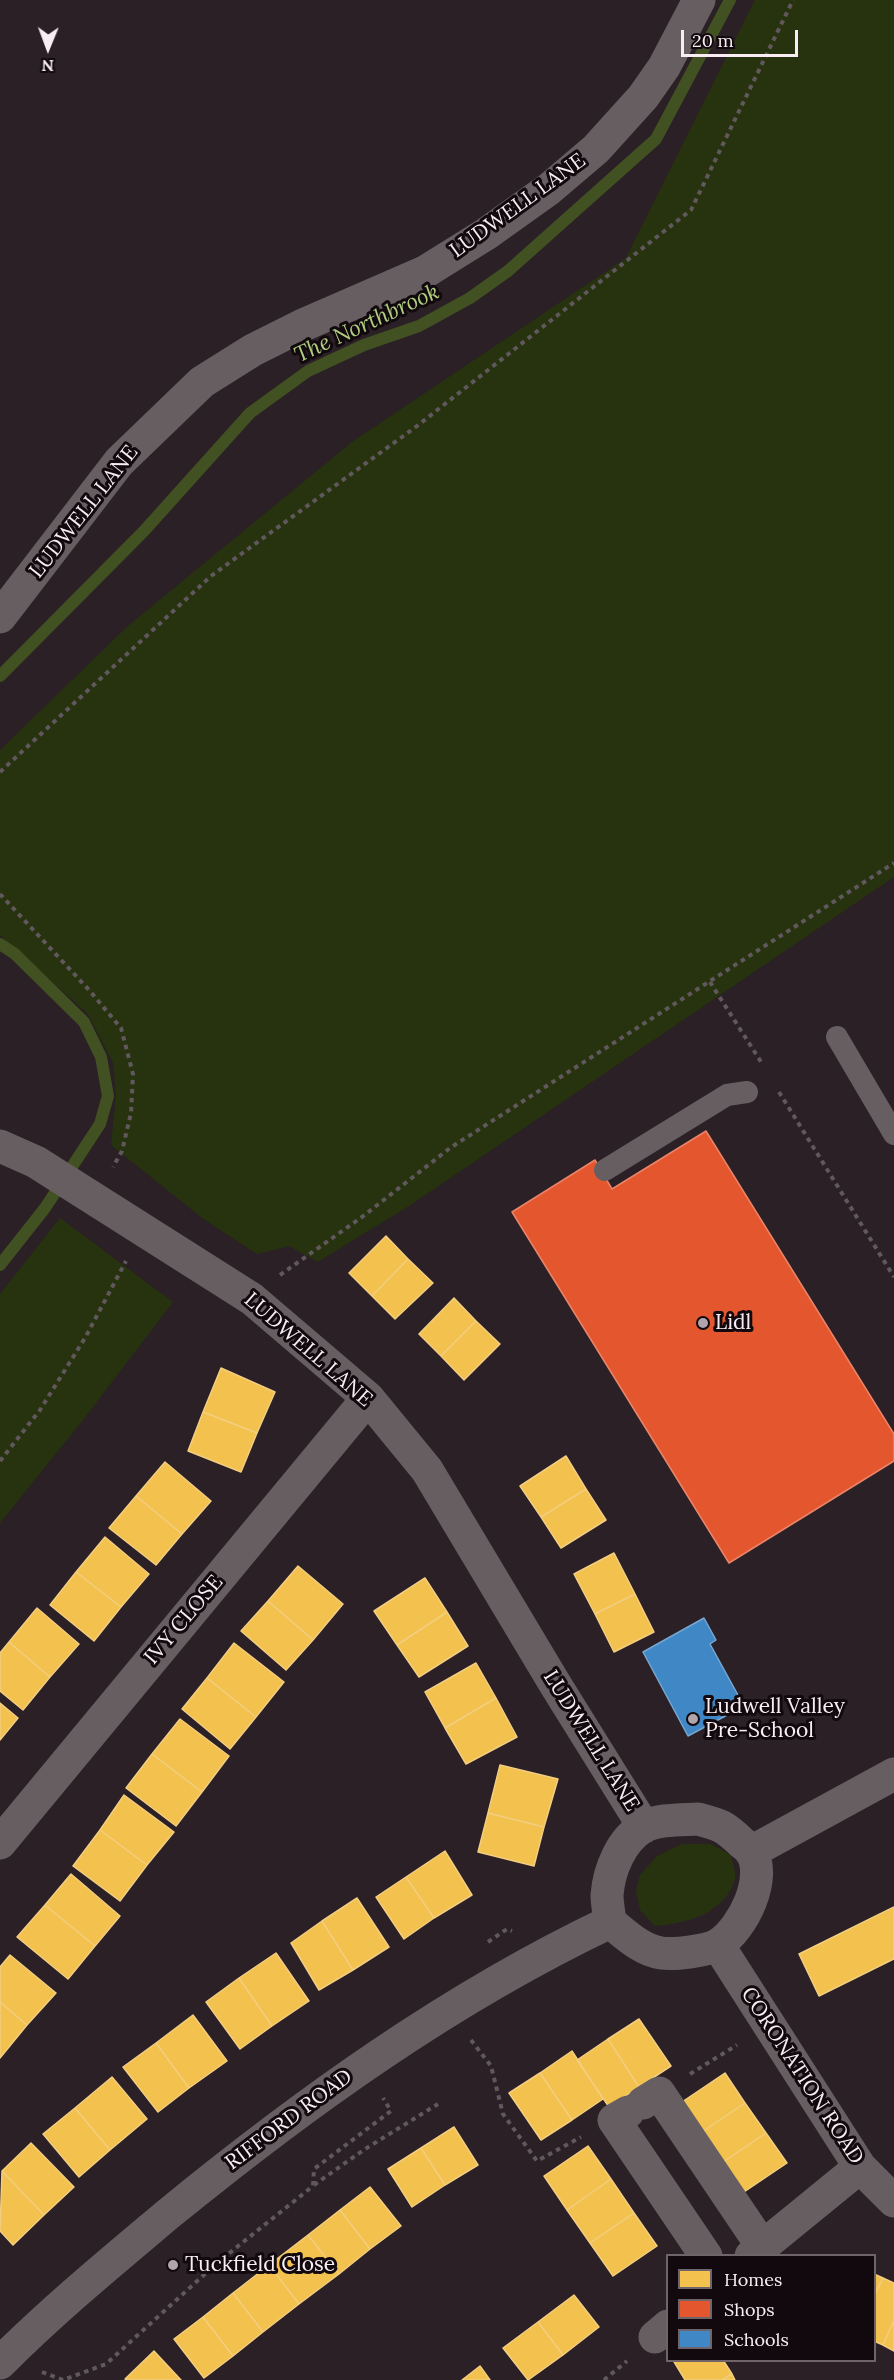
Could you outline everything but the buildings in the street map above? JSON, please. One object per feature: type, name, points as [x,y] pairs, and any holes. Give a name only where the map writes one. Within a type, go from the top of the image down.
[{"type":"street","name":"LUDWELL LANE","points":[[0,617],[118,462],[202,382],[253,350],[291,331],[425,272],[486,234],[549,189],[596,149],[643,97],[664,67],[699,0]]},
{"type":"street","name":"LUDWELL LANE","points":[[0,1146],[36,1162],[252,1299],[368,1398],[427,1470],[644,1827]]},
{"type":"street","name":"IVY CLOSE","points":[[0,1843],[368,1398]]},
{"type":"street","points":[[751,1851],[894,1774]]},
{"type":"street","points":[[698,1819],[723,1825],[751,1851],[757,1874],[750,1905],[738,1924],[718,1945],[688,1952],[659,1953],[637,1943],[610,1922],[608,1894],[615,1863],[627,1841],[644,1827],[667,1821],[698,1819]]},
{"type":"street","name":"RIFFORD ROAD","points":[[2,2360],[92,2278],[231,2163],[362,2066],[448,2011],[555,1948],[610,1922]]},
{"type":"street","name":"CORONATION ROAD","points":[[718,1945],[860,2168],[894,2201]]},
{"type":"street","points":[[636,2107],[756,2251],[860,2168]]},
{"type":"street","points":[[636,2107],[705,2254]]},
{"type":"lane","points":[[837,1037],[894,1134]]},
{"type":"lane","points":[[605,1170],[727,1095],[747,1092]]},
{"type":"path","points":[[0,772],[211,576],[417,426],[691,210],[793,0]]},
{"type":"path","points":[[252,1299],[288,1268],[362,1216],[450,1148],[894,863]]},
{"type":"path","points":[[0,894],[121,1028],[132,1074],[131,1113],[122,1151],[92,1197]]},
{"type":"path","points":[[710,982],[765,1068]]},
{"type":"path","points":[[777,1088],[894,1278]]},
{"type":"path","points":[[0,1461],[40,1410],[85,1338],[144,1229]]},
{"type":"path","points":[[448,2011],[491,2066],[503,2114],[537,2161],[636,2107]]},
{"type":"path","points":[[722,2054],[742,2042]]},
{"type":"path","points":[[313,2186],[314,2169],[391,2111],[362,2066]]},
{"type":"path","points":[[2,2360],[63,2380],[106,2364],[217,2263],[313,2186],[364,2149],[438,2104]]},
{"type":"path","points":[[604,2380],[623,2365]]},
{"type":"green space","points":[[755,0],[894,0],[894,877],[412,1204],[318,1262],[289,1246],[257,1254],[202,1218],[111,1145],[116,1095],[113,1063],[88,1014],[0,935],[0,750],[129,625],[352,442],[626,258]]},
{"type":"green space","points":[[60,1218],[173,1302],[83,1420],[0,1523],[0,1294]]},
{"type":"green space","points":[[682,1844],[711,1844],[731,1855],[735,1878],[723,1900],[714,1908],[679,1923],[655,1926],[640,1910],[636,1891],[640,1875],[657,1856]]},
{"type":"waterway","name":"The Northbrook","points":[[0,676],[144,531],[250,413],[308,371],[364,345],[419,326],[470,298],[508,271],[656,139],[730,0]]},
{"type":"waterway","name":"The Northbrook","points":[[0,944],[15,954],[84,1022],[101,1057],[108,1096],[100,1124],[45,1208],[0,1265]]},
{"type":"place","name":"Lidl","points":[[703,1323]]},
{"type":"place","name":"Ludwell Valley Pre-School","points":[[693,1719]]},
{"type":"place","name":"Tuckfield Close","points":[[173,2265]]}]
